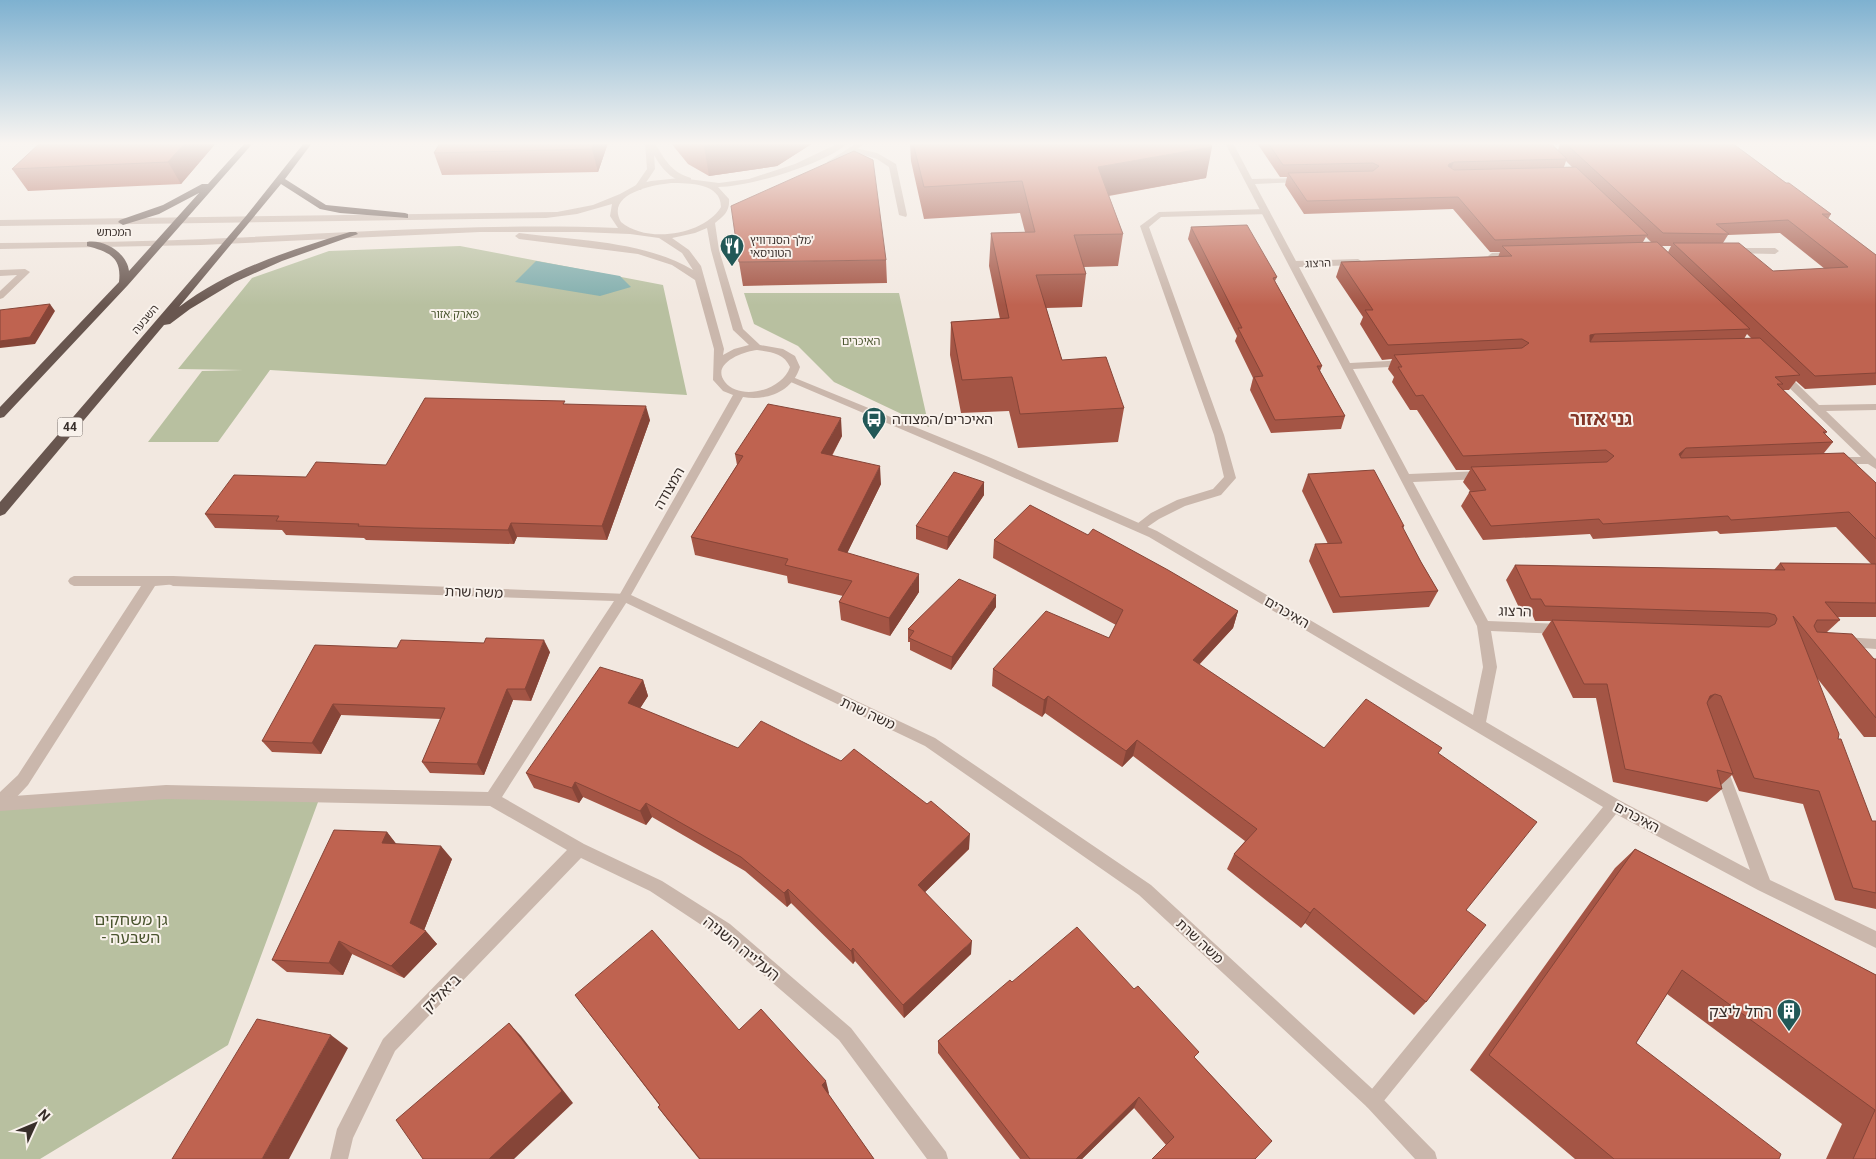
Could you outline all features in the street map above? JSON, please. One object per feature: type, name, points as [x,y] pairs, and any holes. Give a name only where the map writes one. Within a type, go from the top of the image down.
[{"type":"highway","points":[[123,222],[146,216],[176,204],[187,197]]},
{"type":"highway","points":[[1,412],[124,283],[202,197]]},
{"type":"highway","name":"השבעה","points":[[0,511],[265,197]]},
{"type":"highway","points":[[308,197],[322,206],[340,210],[405,216]]},
{"type":"highway","points":[[141,343],[172,318],[230,280],[319,244],[353,234]]},
{"type":"highway","points":[[90,244],[104,247],[121,259],[126,271],[124,283]]},
{"type":"street","name":"המכתש","points":[[0,223],[570,213],[591,209],[620,197]]},
{"type":"street","points":[[623,197],[614,206],[614,216],[619,224],[630,231]]},
{"type":"street","points":[[719,217],[725,207],[724,197]]},
{"type":"street","points":[[899,197],[903,215]]},
{"type":"street","name":"הרצוג","points":[[1258,197],[1484,626],[1490,667],[1478,725]]},
{"type":"street","points":[[457,230],[583,229],[630,231],[661,236],[688,232],[711,223],[737,208]]},
{"type":"street","points":[[1139,527],[1180,503],[1217,492],[1230,478],[1219,435],[1144,226],[1159,215],[1266,212]]},
{"type":"street","points":[[711,223],[715,250],[738,330],[757,347]]},
{"type":"street","points":[[457,230],[639,251],[675,263],[699,278]]},
{"type":"street","name":"המכתש","points":[[0,246],[228,241],[457,230]]},
{"type":"street","points":[[661,236],[682,247],[691,256],[719,349],[717,367],[716,376],[720,384],[728,390],[739,394],[769,393],[782,388],[791,380],[795,372],[795,364],[791,357],[771,348],[757,347],[733,353],[723,359],[717,367]]},
{"type":"street","points":[[1719,251],[1775,251]]},
{"type":"street","points":[[1492,256],[1520,255]]},
{"type":"street","name":"הרצוג","points":[[1293,264],[1363,262]]},
{"type":"street","points":[[0,273],[25,272],[0,296]]},
{"type":"street","points":[[1348,366],[1416,362]]},
{"type":"street","points":[[1775,368],[1873,462]]},
{"type":"street","name":"האיכרים","points":[[791,380],[987,461],[1153,534],[1614,805],[1764,885],[1876,940]]},
{"type":"street","name":"המצודה","points":[[492,799],[624,597],[739,394]]},
{"type":"street","points":[[1817,408],[1876,407]]},
{"type":"street","points":[[1822,462],[1873,462]]},
{"type":"street","points":[[1407,478],[1497,475]]},
{"type":"street","name":"משה שרת","points":[[74,581],[174,581],[624,597],[930,742],[1145,890],[1373,1101],[1428,1159]]},
{"type":"street","points":[[0,799],[7,796],[23,780],[151,582]]},
{"type":"street","name":"הרצוג","points":[[1484,626],[1571,629]]},
{"type":"street","points":[[1828,641],[1876,644]]},
{"type":"street","points":[[1715,752],[1764,885]]},
{"type":"street","points":[[0,804],[166,792],[492,799]]},
{"type":"street","name":"העלייה השניה","points":[[492,799],[579,849],[656,886],[724,930],[845,1034],[939,1159]]},
{"type":"street","points":[[1373,1101],[1614,805]]},
{"type":"street","name":"ביאליק","points":[[339,1159],[344,1136],[389,1045],[579,849]]},
{"type":"green space","name":"פארק אזור","points":[[460,246],[663,285],[687,395],[270,370],[218,442],[148,442],[202,371],[243,370],[178,369],[252,278],[329,251]]},
{"type":"green space","name":"האיכרים","points":[[744,293],[899,293],[929,427],[834,382],[798,346],[754,324]]},
{"type":"green space","name":"גן משחקים - השבעה","points":[[321,794],[228,1045],[40,1159],[0,1159],[0,809],[129,796]]},
{"type":"water","points":[[536,261],[620,276],[631,287],[600,296],[515,282]]},
{"type":"building","points":[[751,197],[878,197],[886,260],[739,262],[731,206]]},
{"type":"building","points":[[1026,197],[1109,197],[1123,234],[1074,235],[1086,274],[1036,275],[1062,360],[1106,357],[1124,408],[1020,414],[1012,377],[962,380],[951,322],[1009,318],[991,233],[1035,232]]},
{"type":"building","points":[[1304,197],[1455,197],[1307,201]]},
{"type":"building","points":[[1458,197],[1608,197],[1648,235],[1495,240]]},
{"type":"building","points":[[1624,197],[1808,197],[1831,214],[1822,214],[1876,255],[1876,373],[1815,376],[1673,243],[1739,243],[1773,271],[1848,267],[1788,220],[1716,224],[1729,234],[1663,233]]},
{"type":"building","points":[[1247,225],[1277,277],[1273,278],[1322,366],[1317,366],[1345,416],[1275,420],[1254,377],[1263,376],[1238,328],[1242,328],[1191,227]]},
{"type":"building","points":[[1657,242],[1750,329],[1595,334],[1590,335],[1590,342],[1760,338],[1800,375],[1775,377],[1783,384],[1777,384],[1827,432],[1823,432],[1833,442],[1686,448],[1679,454],[1681,458],[1844,453],[1876,483],[1876,539],[1849,512],[1731,520],[1728,516],[1603,524],[1599,519],[1491,526],[1469,492],[1486,490],[1471,467],[1607,462],[1614,456],[1606,450],[1463,456],[1423,395],[1416,396],[1398,367],[1402,367],[1394,355],[1522,348],[1529,343],[1522,339],[1388,345],[1365,310],[1373,310],[1341,262],[1512,256],[1502,246]]},
{"type":"building","points":[[50,304],[30,337],[0,341],[0,310]]},
{"type":"building","points":[[425,398],[565,401],[563,404],[646,406],[602,526],[511,523],[508,530],[414,528],[276,521],[279,516],[205,514],[234,475],[306,477],[316,462],[386,465]]},
{"type":"building","points":[[768,404],[841,418],[821,453],[880,466],[838,550],[919,574],[889,618],[839,602],[852,581],[785,565],[788,559],[691,537],[743,456],[735,454]]},
{"type":"building","points":[[1374,470],[1438,591],[1340,597],[1315,544],[1342,543],[1308,474]]},
{"type":"building","points":[[954,472],[984,482],[948,537],[916,526]]},
{"type":"building","points":[[1030,505],[1088,535],[1093,529],[1238,611],[1193,660],[1324,748],[1366,699],[1442,748],[1438,753],[1537,822],[1466,910],[1486,925],[1426,1002],[1314,908],[1310,913],[1234,854],[1257,829],[1137,740],[1126,751],[1048,696],[1044,700],[993,669],[1046,611],[1109,638],[1123,610],[994,540]]},
{"type":"building","points":[[1780,563],[1876,564],[1876,603],[1825,602],[1840,620],[1817,620],[1814,626],[1817,632],[1852,634],[1876,659],[1876,718],[1793,616],[1839,734],[1838,739],[1841,739],[1872,821],[1876,821],[1876,893],[1853,888],[1819,791],[1754,778],[1721,696],[1715,694],[1710,696],[1707,703],[1733,774],[1717,770],[1722,789],[1625,769],[1607,684],[1584,684],[1552,620],[1769,627],[1775,624],[1777,619],[1775,615],[1768,613],[1545,606],[1541,599],[1531,599],[1515,565],[1785,570]]},
{"type":"building","points":[[959,579],[996,595],[952,657],[909,638],[914,631],[908,629]]},
{"type":"building","points":[[486,638],[544,640],[525,689],[507,689],[477,764],[422,762],[445,708],[333,704],[312,743],[262,741],[315,645],[397,648],[401,640],[484,643]]},
{"type":"building","points":[[600,667],[643,680],[628,703],[738,748],[761,721],[841,761],[854,749],[927,804],[931,801],[970,834],[918,885],[972,941],[903,1005],[853,948],[851,951],[788,889],[784,893],[741,857],[646,803],[640,811],[575,782],[572,788],[526,773]]},
{"type":"building","points":[[334,830],[387,832],[382,843],[441,846],[410,923],[426,931],[391,966],[339,941],[329,963],[272,960]]},
{"type":"building","name":"רחל ליצק","points":[[1635,849],[1876,975],[1876,1159],[1853,1159],[1875,1110],[1682,970],[1636,1043],[1781,1154],[1779,1159],[1614,1159],[1489,1055]]},
{"type":"building","points":[[1077,927],[1134,989],[1138,986],[1199,1052],[1194,1057],[1272,1141],[1255,1159],[1152,1159],[1174,1137],[1139,1097],[1076,1159],[1030,1159],[938,1041],[1010,980],[1012,982]]},
{"type":"building","points":[[652,930],[739,1030],[761,1009],[826,1081],[822,1085],[874,1159],[700,1159],[658,1107],[660,1105],[575,995]]},
{"type":"building","points":[[257,1019],[331,1035],[262,1159],[172,1159]]},
{"type":"building","points":[[509,1023],[562,1091],[489,1159],[423,1159],[396,1120]]},
{"type":"place","name":"מלך הסנדוויץ' הטוניסאי","points":[[732,267]]},
{"type":"place","name":"האיכרים/המצודה","points":[[874,440]]},
{"type":"place","name":"רחל ליצק","points":[[1789,1032]]},
{"type":"district","name":"גני אזור","points":[[1601,418]]}]
